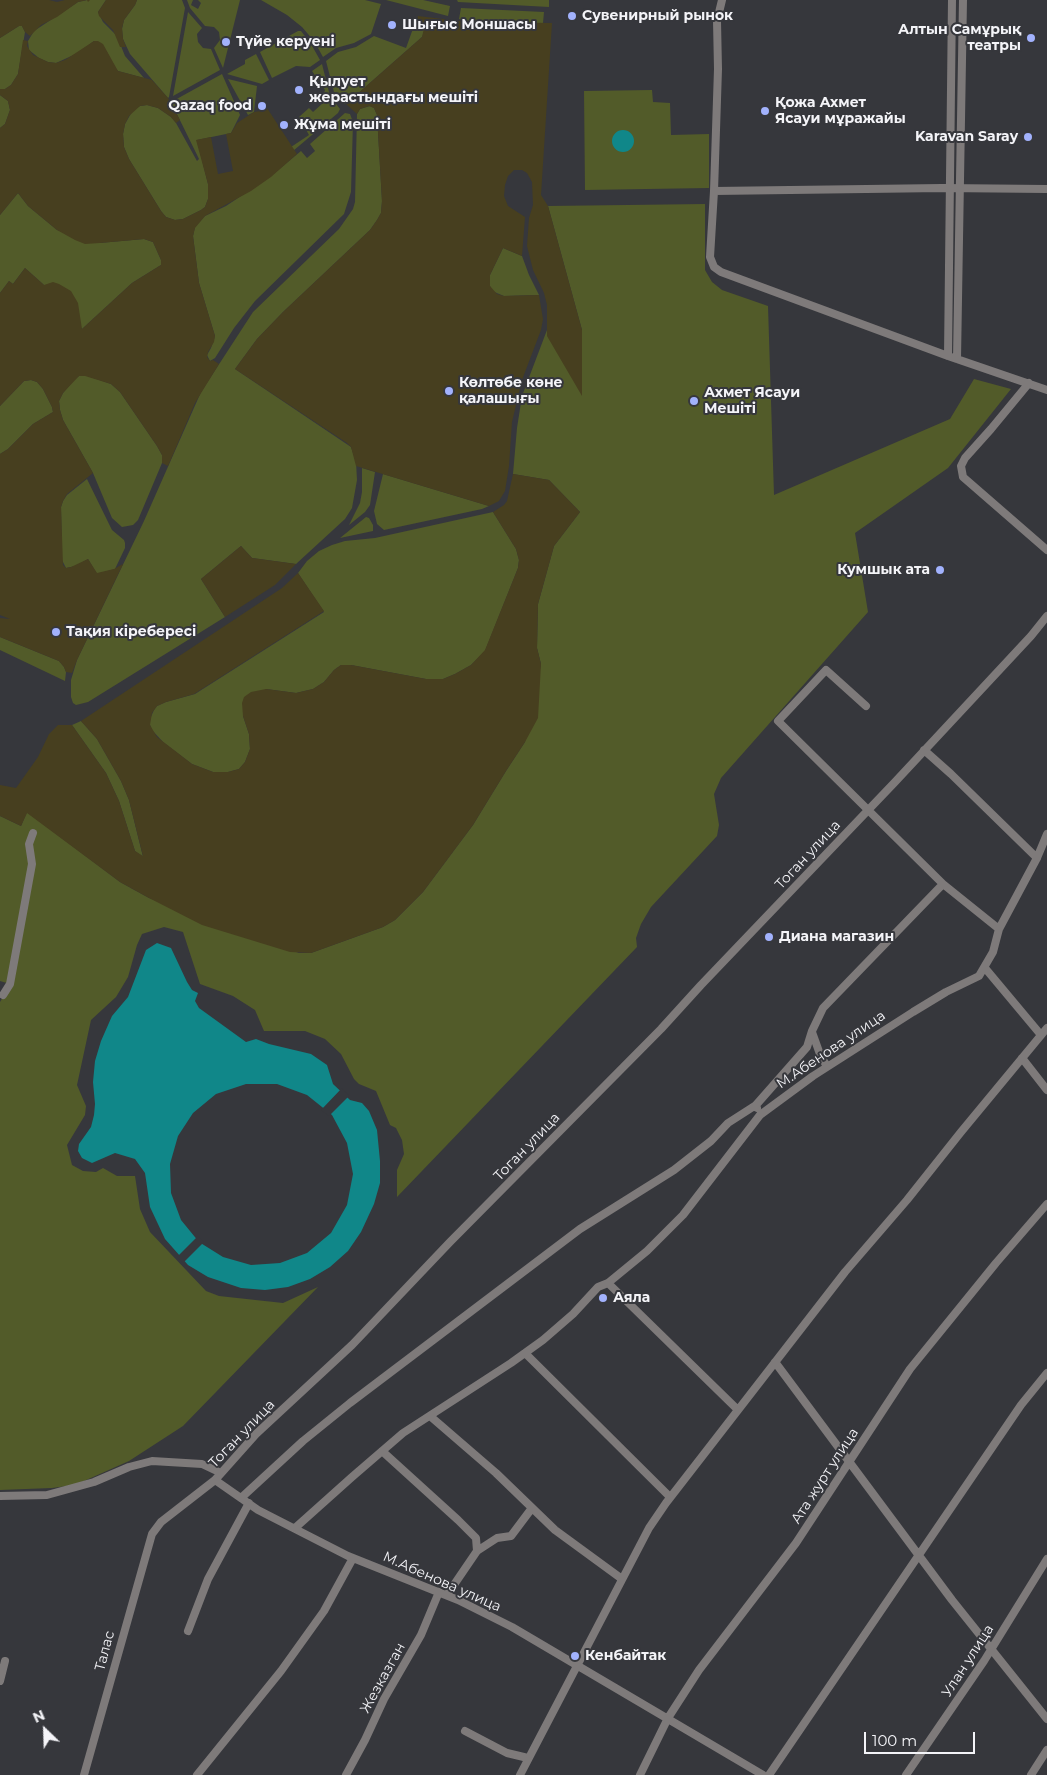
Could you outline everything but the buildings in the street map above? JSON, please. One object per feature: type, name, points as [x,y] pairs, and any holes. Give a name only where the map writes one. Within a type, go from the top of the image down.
[{"type":"street","points":[[722,0],[717,21],[718,69],[710,257],[714,267],[721,272],[948,356],[1046,388]]},
{"type":"street","points":[[948,356],[952,0]]},
{"type":"street","points":[[957,359],[964,0]]},
{"type":"street","points":[[714,191],[950,188],[1047,189]]},
{"type":"street","points":[[1029,383],[960,466],[963,477],[1047,550]]},
{"type":"street","name":"Тоган улица","points":[[152,1534],[161,1522],[215,1480],[256,1434],[352,1345],[450,1242],[661,1029],[1031,636],[1047,616]]},
{"type":"street","points":[[866,706],[826,670],[778,721],[943,884],[999,929]]},
{"type":"street","points":[[924,750],[1037,858]]},
{"type":"street","points":[[4,995],[10,984],[32,864],[29,844],[33,833]]},
{"type":"street","points":[[1041,1036],[986,968],[993,952],[999,929],[1037,858],[1047,834]]},
{"type":"street","points":[[241,1498],[304,1441],[350,1403],[580,1229],[674,1170],[711,1141],[728,1123],[756,1105],[807,1047],[823,1008],[943,884]]},
{"type":"street","name":"М.Абенова улица","points":[[295,1528],[403,1434],[525,1353],[573,1314],[598,1287],[608,1283],[647,1251],[683,1215],[760,1115],[827,1066],[938,997],[980,976],[986,968]]},
{"type":"street","points":[[520,1775],[622,1579],[650,1528],[670,1497],[845,1272],[907,1200],[1047,1028]]},
{"type":"street","points":[[812,1031],[821,1057],[827,1066]]},
{"type":"street","points":[[1022,1058],[1047,1090]]},
{"type":"street","points":[[756,1105],[760,1115]]},
{"type":"street","name":"Ата журт улица","points":[[640,1775],[668,1718],[699,1670],[796,1543],[910,1370],[996,1263],[1047,1204]]},
{"type":"street","points":[[608,1283],[738,1410]]},
{"type":"street","points":[[525,1353],[670,1497]]},
{"type":"street","points":[[775,1362],[806,1406],[850,1461],[991,1650],[1047,1719]]},
{"type":"street","points":[[768,1775],[1021,1405],[1047,1373]]},
{"type":"street","points":[[430,1416],[496,1473],[555,1530],[622,1579]]},
{"type":"street","points":[[382,1452],[476,1538],[477,1551]]},
{"type":"street","points":[[0,1496],[47,1495],[94,1482],[135,1465],[152,1461],[202,1464],[221,1472]]},
{"type":"street","name":"М.Абенова улица","points":[[215,1480],[258,1510],[353,1558],[439,1592],[512,1627],[763,1775]]},
{"type":"street","points":[[188,1631],[208,1579],[249,1503]]},
{"type":"street","points":[[447,1596],[477,1551],[498,1538],[512,1536],[532,1508]]},
{"type":"street","name":"Талас","points":[[84,1775],[152,1534]]},
{"type":"street","points":[[197,1775],[281,1671],[324,1611],[353,1558]]},
{"type":"street","name":"Улан улица","points":[[906,1775],[991,1650],[1047,1559]]},
{"type":"street","name":"Жезказган","points":[[346,1775],[384,1699],[422,1635],[439,1592]]},
{"type":"street","points":[[0,1681],[5,1661]]},
{"type":"street","points":[[466,1731],[506,1753],[528,1758]]},
{"type":"street","points":[[1031,1775],[1047,1750]]},
{"type":"green space","points":[[106,0],[98,12],[103,22],[117,36],[125,56],[144,78],[118,71],[112,64],[107,52],[94,41],[78,53],[56,63],[39,58],[29,50],[28,41],[34,31],[78,2]]},
{"type":"green space","points":[[137,0],[182,0],[185,8],[168,98],[130,54],[123,39],[122,29],[124,20]]},
{"type":"green space","points":[[187,0],[193,0],[191,5],[198,9],[201,3],[198,0],[240,0],[223,68],[214,48],[220,40],[219,32],[214,27],[205,26],[190,8]]},
{"type":"green space","points":[[261,0],[365,0],[381,4],[371,34],[354,43],[336,48],[323,57],[314,41],[302,27],[287,15]]},
{"type":"green space","points":[[386,0],[423,0],[450,6],[448,16]]},
{"type":"green space","points":[[457,0],[549,0],[549,7],[458,2]]},
{"type":"green space","points":[[461,8],[544,12],[543,23],[468,22],[459,19]]},
{"type":"green space","points":[[188,12],[202,28],[197,34],[198,42],[203,48],[211,49],[220,70],[173,96]]},
{"type":"green space","points":[[415,23],[424,27],[422,37],[346,104],[340,102],[335,96],[326,61],[338,52],[356,47],[374,36],[406,48]]},
{"type":"green space","points":[[22,26],[25,32],[18,74],[11,85],[5,89],[0,89],[0,38]]},
{"type":"green space","points":[[301,31],[311,44],[320,60],[310,67],[296,66],[272,78],[260,52]]},
{"type":"green space","points":[[256,54],[269,80],[262,84],[227,74],[245,64],[245,60]]},
{"type":"green space","points":[[322,64],[330,96],[340,109],[338,113],[293,151],[291,147],[309,135],[299,117],[309,108],[313,112],[324,102],[322,99],[325,90],[312,71]]},
{"type":"green space","points":[[222,74],[240,115],[231,133],[197,140],[208,184],[208,199],[205,207],[183,219],[175,220],[166,217],[129,159],[124,147],[123,134],[125,124],[133,110],[140,106],[147,105],[158,108],[176,123],[197,161],[199,159],[173,106],[173,101]]},
{"type":"green space","points":[[228,79],[257,86],[254,112],[248,115]]},
{"type":"green space","points":[[652,90],[653,102],[670,103],[671,135],[709,134],[709,188],[585,190],[584,91]]},
{"type":"green space","points":[[0,95],[8,101],[10,110],[5,124],[0,128]]},
{"type":"green space","points":[[370,106],[374,108],[377,115],[381,213],[370,230],[257,339],[235,369],[351,447],[356,462],[357,480],[352,508],[345,519],[296,564],[252,558],[241,546],[201,579],[225,617],[88,702],[76,705],[71,697],[71,680],[77,660],[144,521],[201,392],[253,312],[339,229],[353,209],[355,202],[357,114],[360,109]]},
{"type":"green space","points":[[345,113],[350,114],[353,122],[351,192],[344,214],[255,301],[234,328],[215,358],[210,361],[207,355],[215,336],[199,283],[193,236],[195,227],[205,216],[226,206],[271,176],[301,151],[307,158],[315,151],[310,144]]},
{"type":"green space","points":[[18,193],[28,206],[57,230],[99,243],[144,239],[153,242],[161,260],[161,265],[132,283],[82,329],[44,285],[25,268],[13,284],[9,281],[0,293],[0,215]]},
{"type":"green space","points":[[705,204],[705,270],[712,282],[722,290],[768,306],[774,495],[950,419],[974,379],[1011,389],[948,468],[855,533],[868,612],[721,778],[714,794],[719,825],[717,836],[651,907],[641,924],[636,938],[637,947],[397,1197],[397,1170],[404,1154],[402,1140],[396,1128],[390,1125],[376,1091],[359,1084],[354,1079],[341,1054],[325,1039],[305,1031],[264,1031],[255,1010],[233,996],[200,984],[183,932],[164,927],[142,934],[128,977],[116,997],[91,1020],[77,1085],[86,1106],[85,1115],[67,1145],[72,1165],[83,1171],[96,1172],[103,1168],[117,1176],[135,1176],[140,1209],[150,1232],[206,1291],[219,1296],[283,1303],[318,1287],[183,1426],[129,1461],[75,1485],[0,1490],[0,1002],[10,984],[0,981],[0,816],[21,826],[27,812],[120,882],[149,898],[299,953],[311,953],[383,927],[395,920],[423,892],[473,825],[525,742],[541,664],[537,648],[538,604],[554,546],[580,512],[549,480],[513,474],[522,396],[547,330],[548,336],[582,330],[548,206]]},
{"type":"green space","points":[[503,248],[522,256],[539,295],[504,296],[492,291],[490,275]]},
{"type":"green space","points":[[85,375],[111,384],[120,392],[162,455],[162,463],[138,520],[133,525],[122,527],[112,518],[93,473],[63,420],[59,401],[74,380],[79,376]]},
{"type":"green space","points":[[31,380],[37,382],[43,389],[53,412],[33,424],[8,449],[0,454],[0,406],[24,381]]},
{"type":"green space","points":[[362,468],[375,472],[370,505],[365,512],[349,525],[360,503]]},
{"type":"green space","points":[[383,474],[489,506],[384,530],[377,524],[374,511]]},
{"type":"green space","points":[[87,479],[112,530],[125,543],[125,548],[115,569],[97,574],[88,559],[76,566],[66,568],[62,560],[61,507],[67,495]]},
{"type":"green space","points":[[493,512],[516,549],[519,560],[518,568],[485,651],[471,665],[443,679],[426,679],[351,665],[341,665],[324,682],[313,689],[296,693],[266,689],[243,716],[249,734],[250,749],[245,762],[239,769],[228,772],[213,772],[192,764],[163,742],[152,730],[150,719],[157,706],[195,694],[324,612],[298,573],[307,561],[319,551],[345,541],[375,538]]},
{"type":"green space","points":[[366,517],[369,518],[373,525],[373,531],[340,538]]},
{"type":"green space","points":[[0,637],[59,661],[66,672],[65,681],[0,650]]},
{"type":"green space","points":[[81,721],[97,739],[121,781],[129,800],[143,857],[135,851],[119,801],[106,773],[72,725]]},
{"type":"sand","points":[[0,0],[49,0],[57,2],[87,0],[78,2],[57,17],[41,25],[30,36],[22,26],[19,26],[0,38]]},
{"type":"sand","points":[[106,0],[137,0],[124,20],[122,28],[126,47],[120,47],[113,30],[99,16],[98,12]]},
{"type":"sand","points":[[418,16],[468,22],[552,23],[541,195],[548,206],[582,330],[582,396],[547,336],[547,305],[544,293],[533,270],[527,246],[529,218],[533,205],[532,182],[527,173],[522,170],[514,170],[508,176],[504,196],[508,206],[525,217],[522,256],[503,248],[490,275],[490,286],[497,294],[504,296],[539,295],[543,319],[541,330],[522,380],[512,422],[505,491],[499,501],[489,506],[356,466],[351,447],[347,443],[235,369],[257,339],[370,230],[381,213],[377,115],[374,108],[369,106],[360,109],[357,114],[346,104],[422,37],[423,25],[415,23]]},
{"type":"sand","points":[[23,40],[28,41],[27,46],[33,55],[48,62],[56,63],[65,60],[94,41],[98,41],[103,44],[118,71],[152,80],[168,98],[180,120],[176,123],[158,108],[147,105],[140,106],[129,116],[123,134],[124,147],[129,159],[166,217],[175,220],[183,219],[205,207],[208,199],[208,184],[196,140],[211,137],[218,174],[233,171],[226,134],[231,133],[237,123],[254,112],[267,108],[297,154],[271,177],[251,191],[205,216],[195,228],[193,236],[199,283],[215,336],[207,357],[210,361],[213,360],[219,364],[195,403],[168,466],[162,463],[162,455],[157,446],[120,392],[111,384],[79,376],[63,393],[59,401],[63,420],[93,473],[67,494],[61,507],[63,565],[66,568],[71,567],[88,559],[97,573],[114,569],[123,564],[72,673],[66,672],[59,661],[0,637],[0,618],[10,619],[0,615],[0,454],[8,449],[33,424],[53,412],[43,389],[37,382],[31,380],[24,381],[0,406],[0,293],[9,281],[13,284],[25,268],[44,285],[53,282],[71,291],[78,303],[82,329],[132,283],[161,265],[161,260],[153,242],[144,239],[85,244],[75,240],[57,230],[28,206],[18,193],[0,215],[0,128],[5,124],[10,110],[8,101],[0,95],[0,89],[5,89],[11,85],[18,74]]},
{"type":"sand","points":[[513,474],[549,480],[580,512],[554,546],[538,604],[537,648],[541,664],[538,718],[473,825],[423,892],[395,920],[383,927],[311,953],[290,952],[202,925],[149,898],[120,882],[27,813],[21,826],[0,816],[0,785],[16,788],[38,757],[49,734],[58,725],[72,725],[106,773],[119,801],[135,851],[143,856],[129,800],[121,781],[97,739],[81,721],[282,588],[298,573],[324,611],[194,694],[157,706],[152,713],[150,725],[157,737],[192,764],[213,772],[228,772],[239,769],[245,762],[250,749],[249,734],[243,716],[242,703],[244,697],[251,692],[266,689],[296,693],[313,689],[324,682],[341,665],[351,665],[426,679],[443,679],[471,665],[485,650],[518,568],[519,560],[516,549],[493,512],[507,501]]},
{"type":"sand","points":[[241,546],[252,558],[296,564],[275,585],[225,617],[201,579]]},
{"type":"water","points":[[619,130],[627,130],[634,137],[634,145],[627,152],[619,152],[612,145],[612,137]]},
{"type":"water","points":[[157,943],[171,948],[187,982],[192,990],[198,993],[195,1001],[199,1008],[246,1042],[256,1039],[311,1054],[327,1065],[333,1084],[350,1100],[362,1103],[369,1111],[377,1130],[380,1161],[380,1183],[374,1204],[361,1232],[348,1251],[330,1267],[310,1279],[288,1287],[265,1290],[241,1288],[208,1277],[188,1265],[165,1239],[150,1207],[145,1173],[135,1159],[115,1153],[92,1163],[82,1158],[78,1151],[79,1144],[91,1127],[94,1115],[93,1082],[95,1061],[101,1041],[112,1016],[128,997],[146,950]],"holes":[[[246,1084],[277,1084],[307,1095],[332,1115],[347,1143],[353,1174],[347,1205],[331,1233],[307,1253],[280,1263],[251,1265],[223,1257],[199,1242],[181,1220],[171,1193],[170,1164],[178,1136],[193,1113],[216,1094]]]},
{"type":"pier","points":[[342,1088],[349,1096],[329,1116],[321,1110]]},
{"type":"pier","points":[[198,1236],[204,1242],[183,1263],[177,1257]]},
{"type":"place","name":"Сувенирный рынок","points":[[572,16]]},
{"type":"place","name":"Шығыс Моншасы","points":[[392,25]]},
{"type":"place","name":"Алтын Самұрық театры","points":[[1031,38]]},
{"type":"place","name":"Түйе керуені","points":[[226,42]]},
{"type":"place","name":"Қылует жерастындағы мешіті","points":[[299,90]]},
{"type":"place","name":"Qazaq food","points":[[262,106]]},
{"type":"place","name":"Қожа Ахмет Ясауи мұражайы","points":[[765,111]]},
{"type":"place","name":"Жұма мешіті","points":[[284,125]]},
{"type":"place","name":"Karavan Saray","points":[[1028,137]]},
{"type":"place","name":"Көлтөбе көне қалашығы","points":[[449,391]]},
{"type":"place","name":"Ахмет Ясауи Мешіті","points":[[694,401]]},
{"type":"place","name":"Кумшык ата","points":[[940,570]]},
{"type":"place","name":"Тақия кіребересі","points":[[56,632]]},
{"type":"place","name":"Диана магазин","points":[[769,937]]},
{"type":"place","name":"Аяла","points":[[603,1298]]},
{"type":"place","name":"Кенбайтак","points":[[575,1656]]}]
